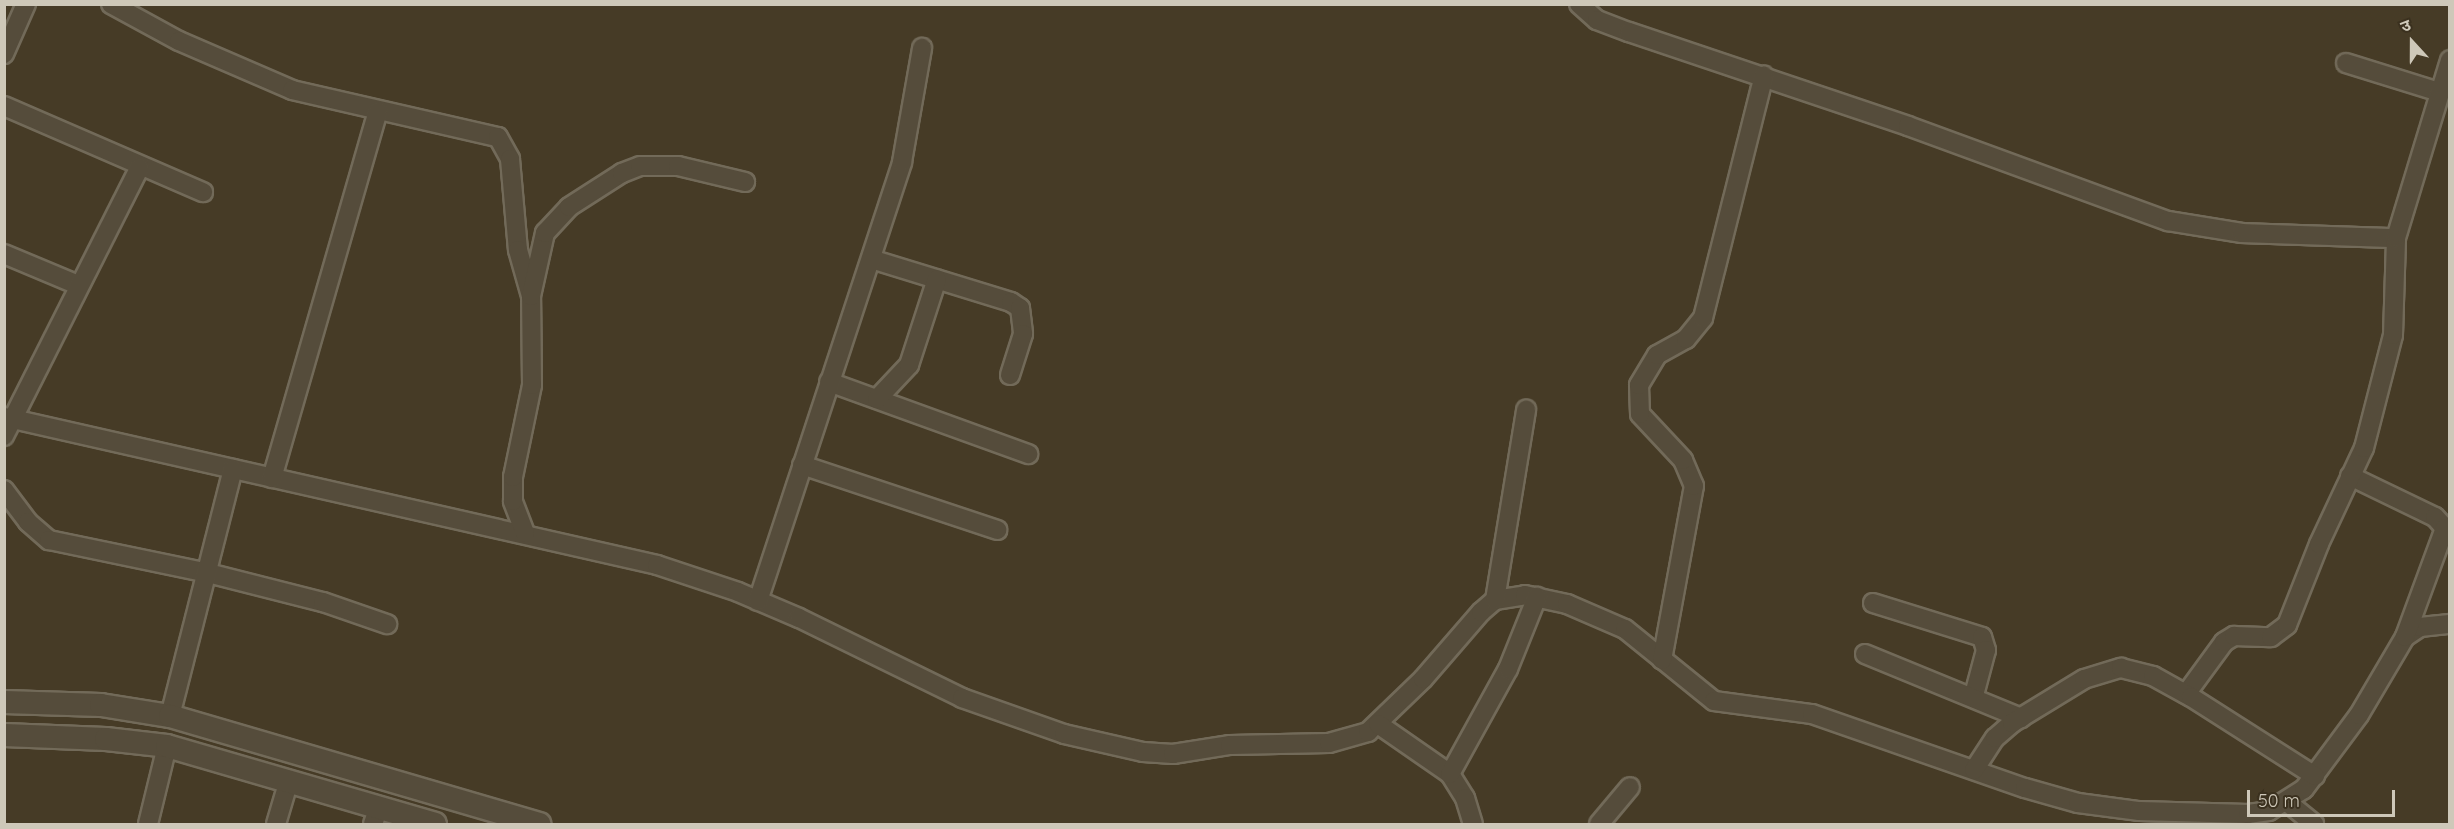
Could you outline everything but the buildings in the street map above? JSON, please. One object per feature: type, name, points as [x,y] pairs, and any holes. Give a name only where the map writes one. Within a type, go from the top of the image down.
[{"type":"street","points":[[4,54],[26,4]]},
{"type":"street","points":[[111,4],[179,41],[292,90],[378,111],[486,132],[505,145],[514,190],[518,250],[531,296]]},
{"type":"street","points":[[1579,4],[1597,20],[1764,76],[2168,221],[2242,233],[2396,238]]},
{"type":"street","points":[[758,601],[902,162],[922,48]]},
{"type":"street","points":[[2186,694],[2224,642],[2245,635],[2271,637],[2287,625],[2364,448],[2388,364],[2393,335],[2396,238],[2450,60]]},
{"type":"street","points":[[2346,63],[2439,92]]},
{"type":"street","points":[[1662,660],[1694,486],[1683,460],[1640,414],[1639,385],[1657,355],[1686,339],[1703,318],[1764,76]]},
{"type":"street","points":[[4,106],[140,167],[203,192]]},
{"type":"street","points":[[272,477],[378,111]]},
{"type":"street","points":[[525,532],[513,501],[513,477],[532,385],[531,296],[546,233],[556,219],[622,173],[659,164],[746,182]]},
{"type":"street","points":[[4,436],[9,418],[140,167]]},
{"type":"street","points":[[4,254],[78,285]]},
{"type":"street","points":[[871,259],[1020,308],[1023,334],[1010,375]]},
{"type":"street","points":[[878,399],[909,365],[937,279]]},
{"type":"street","points":[[830,382],[1028,454]]},
{"type":"street","points":[[1495,600],[1526,410]]},
{"type":"street","points":[[9,418],[525,532],[657,565],[758,601],[962,698],[1024,722],[1109,746],[1173,754],[1230,745],[1329,743],[1358,736],[1378,724],[1495,600],[1507,596],[1537,597],[1567,604],[1625,629],[1714,701],[1812,714],[1974,770],[2078,802],[2152,818],[2248,814],[2287,802],[2315,776],[2359,715],[2405,637],[2445,528],[2435,517],[2350,477]]},
{"type":"street","points":[[801,465],[997,530]]},
{"type":"street","points":[[170,716],[233,469]]},
{"type":"street","points":[[4,490],[28,522],[49,540],[208,573],[323,602],[387,624]]},
{"type":"street","points":[[1450,774],[1508,669],[1537,597]]},
{"type":"street","points":[[1873,603],[1982,637],[1986,651],[1974,695]]},
{"type":"street","points":[[2405,637],[2420,627],[2450,624]]},
{"type":"street","points":[[1865,654],[1974,695],[2021,718]]},
{"type":"street","points":[[1974,770],[1995,738],[2021,718],[2084,679],[2121,668],[2153,676],[2186,694],[2315,776]]},
{"type":"street","points":[[4,702],[101,705],[170,716],[540,825]]},
{"type":"street","points":[[1378,724],[1450,774],[1465,798],[1473,825]]},
{"type":"street","points":[[4,735],[106,739],[166,747],[289,780],[376,816],[435,825]]},
{"type":"street","points":[[148,825],[166,747]]},
{"type":"street","points":[[276,825],[289,780]]},
{"type":"street","points":[[1599,825],[1630,787]]},
{"type":"street","points":[[2287,802],[2314,825]]}]
